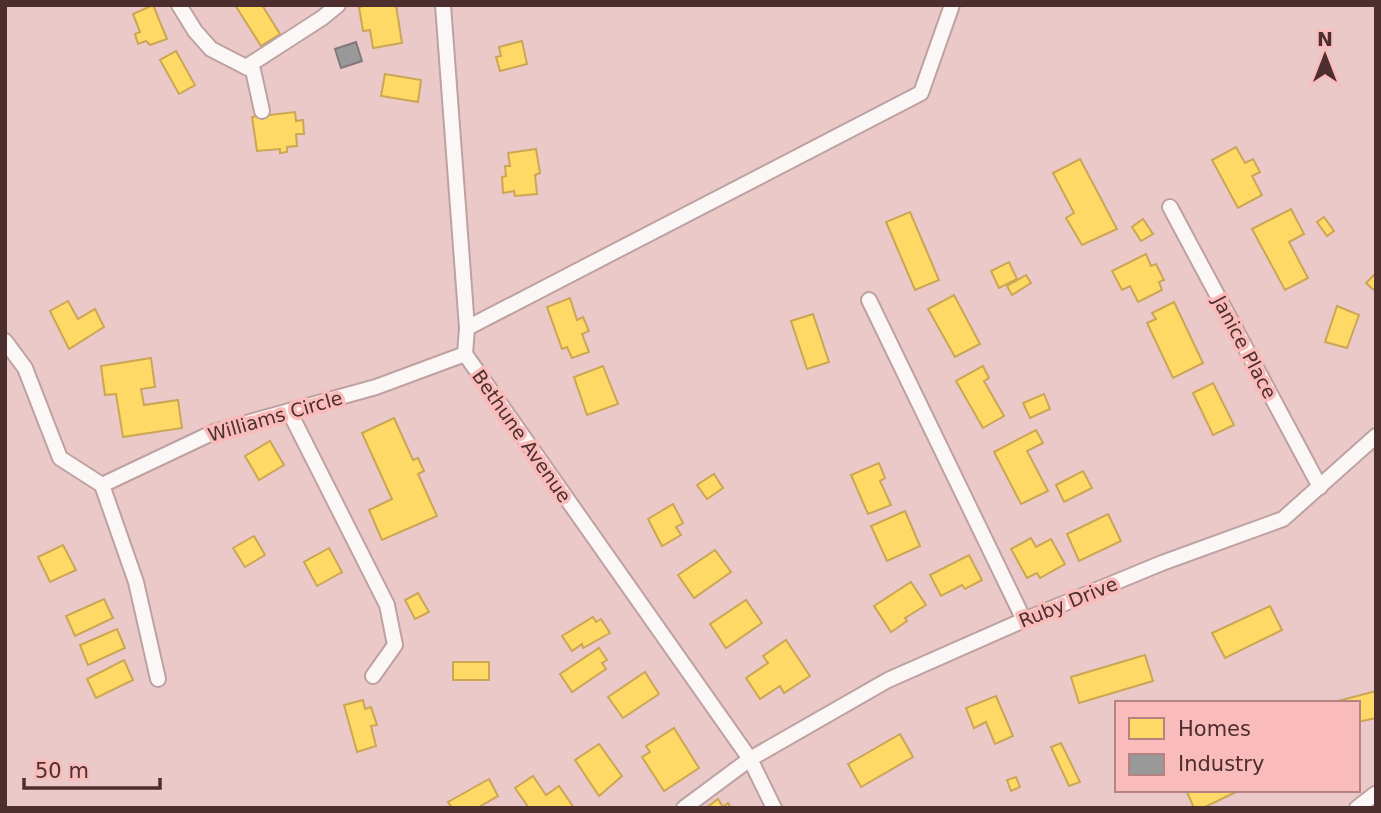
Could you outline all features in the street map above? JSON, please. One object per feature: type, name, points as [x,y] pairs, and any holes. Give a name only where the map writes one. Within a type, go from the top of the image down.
[{"type":"street","points":[[179,5],[195,31],[211,49],[253,69],[262,111]]},
{"type":"street","points":[[246,67],[338,5]]},
{"type":"street","name":"Bethune Avenue","points":[[443,5],[467,328],[465,354],[750,759],[774,808]]},
{"type":"street","points":[[467,328],[921,93],[952,5]]},
{"type":"street","name":"Janice Place","points":[[1170,207],[1320,487]]},
{"type":"street","points":[[869,300],[1024,620]]},
{"type":"street","points":[[5,341],[25,368],[60,458],[102,485],[136,582],[158,679]]},
{"type":"street","name":"Williams Circle","points":[[102,485],[214,432],[376,387],[465,354]]},
{"type":"street","points":[[289,411],[387,605],[395,645],[373,676]]},
{"type":"street","name":"Ruby Drive","points":[[684,808],[750,759],[888,680],[1162,563],[1283,519],[1376,436]]},
{"type":"street","points":[[1357,808],[1375,794]]},
{"type":"building: Homes","points":[[153,5],[167,39],[150,45],[146,41],[138,44],[135,34],[140,32],[133,14]]},
{"type":"building: Homes","points":[[235,5],[262,5],[280,34],[261,46]]},
{"type":"building: Homes","points":[[396,5],[402,43],[373,48],[370,30],[363,31],[359,7]]},
{"type":"building: Homes","points":[[522,41],[527,64],[500,71],[496,57],[501,56],[499,47]]},
{"type":"building: Homes","points":[[176,51],[195,85],[179,94],[160,60]]},
{"type":"building: Homes","points":[[385,74],[421,80],[418,102],[381,96]]},
{"type":"building: Homes","points":[[295,112],[296,121],[303,120],[304,134],[296,134],[297,146],[287,147],[287,152],[280,153],[280,149],[257,151],[252,117]]},
{"type":"building: Homes","points":[[1236,147],[1245,163],[1253,159],[1260,172],[1252,176],[1262,195],[1238,208],[1212,160]]},
{"type":"building: Homes","points":[[536,149],[540,173],[535,175],[537,194],[515,196],[514,191],[503,193],[502,177],[506,176],[505,166],[510,166],[508,153]]},
{"type":"building: Homes","points":[[1080,159],[1117,229],[1082,245],[1066,218],[1074,213],[1053,173]]},
{"type":"building: Homes","points":[[1291,209],[1304,234],[1289,242],[1308,278],[1285,290],[1252,229]]},
{"type":"building: Homes","points":[[910,212],[939,280],[915,290],[886,222]]},
{"type":"building: Homes","points":[[1324,217],[1334,231],[1327,236],[1317,222]]},
{"type":"building: Homes","points":[[1143,219],[1153,234],[1141,241],[1132,227]]},
{"type":"building: Homes","points":[[1146,254],[1151,266],[1156,264],[1164,280],[1159,282],[1162,290],[1138,302],[1130,286],[1122,290],[1112,271]]},
{"type":"building: Homes","points":[[1009,262],[1017,279],[999,288],[991,271]]},
{"type":"building: Homes","points":[[1376,273],[1376,292],[1366,283]]},
{"type":"building: Homes","points":[[1026,275],[1031,283],[1012,295],[1007,286]]},
{"type":"building: Homes","points":[[954,295],[980,344],[955,357],[928,309]]},
{"type":"building: Homes","points":[[570,298],[577,320],[583,317],[589,331],[582,334],[589,352],[572,358],[567,347],[562,349],[547,307]]},
{"type":"building: Homes","points":[[68,301],[78,319],[95,309],[104,327],[69,349],[50,311]]},
{"type":"building: Homes","points":[[1174,302],[1203,363],[1173,378],[1147,323],[1156,319],[1152,313]]},
{"type":"building: Homes","points":[[1337,306],[1359,315],[1347,348],[1325,342]]},
{"type":"building: Homes","points":[[813,314],[829,362],[807,369],[791,321]]},
{"type":"building: Homes","points":[[151,358],[155,387],[141,389],[144,405],[178,400],[182,428],[123,437],[116,394],[105,395],[101,366]]},
{"type":"building: Homes","points":[[603,366],[618,404],[587,415],[574,377]]},
{"type":"building: Homes","points":[[983,366],[989,378],[984,381],[1004,416],[983,428],[956,381]]},
{"type":"building: Homes","points":[[1213,383],[1234,425],[1213,435],[1193,393]]},
{"type":"building: Homes","points":[[1044,394],[1050,409],[1030,418],[1023,403]]},
{"type":"building: Homes","points":[[394,418],[413,460],[418,458],[424,471],[418,474],[437,516],[382,540],[369,510],[392,499],[362,433]]},
{"type":"building: Homes","points":[[1036,430],[1043,443],[1027,451],[1048,491],[1021,504],[994,452]]},
{"type":"building: Homes","points":[[270,441],[284,465],[259,480],[245,456]]},
{"type":"building: Homes","points":[[879,463],[885,478],[880,481],[891,505],[868,514],[851,475]]},
{"type":"building: Homes","points":[[1083,471],[1092,488],[1064,502],[1056,485]]},
{"type":"building: Homes","points":[[714,474],[723,488],[707,499],[697,485]]},
{"type":"building: Homes","points":[[673,504],[683,523],[676,527],[681,535],[662,546],[648,519]]},
{"type":"building: Homes","points":[[905,511],[920,546],[887,561],[871,526]]},
{"type":"building: Homes","points":[[1108,514],[1121,541],[1079,561],[1067,534]]},
{"type":"building: Homes","points":[[254,536],[265,555],[245,567],[233,548]]},
{"type":"building: Homes","points":[[1031,538],[1036,547],[1051,539],[1065,564],[1040,578],[1037,573],[1027,578],[1011,549]]},
{"type":"building: Homes","points":[[63,545],[76,570],[50,582],[38,557]]},
{"type":"building: Homes","points":[[329,548],[342,572],[317,586],[304,562]]},
{"type":"building: Homes","points":[[715,550],[731,572],[694,598],[678,575]]},
{"type":"building: Homes","points":[[969,555],[982,580],[965,589],[962,585],[941,596],[930,575]]},
{"type":"building: Homes","points":[[911,582],[926,605],[905,618],[907,621],[891,632],[874,606]]},
{"type":"building: Homes","points":[[418,593],[429,612],[415,619],[405,600]]},
{"type":"building: Homes","points":[[104,599],[113,618],[75,636],[66,616]]},
{"type":"building: Homes","points":[[746,600],[762,623],[726,648],[710,624]]},
{"type":"building: Homes","points":[[1270,606],[1282,630],[1225,658],[1212,633]]},
{"type":"building: Homes","points":[[593,617],[596,622],[601,619],[610,633],[572,651],[562,636]]},
{"type":"building: Homes","points":[[117,629],[125,648],[88,665],[80,645]]},
{"type":"building: Homes","points":[[786,640],[810,676],[784,693],[780,686],[760,699],[746,678],[768,663],[763,656]]},
{"type":"building: Homes","points":[[599,648],[607,660],[602,663],[606,669],[572,692],[560,674]]},
{"type":"building: Homes","points":[[1145,655],[1153,681],[1079,703],[1071,677]]},
{"type":"building: Homes","points":[[124,660],[133,680],[96,698],[87,679]]},
{"type":"building: Homes","points":[[453,662],[489,662],[489,680],[453,680]]},
{"type":"building: Homes","points":[[645,672],[659,694],[623,718],[608,697]]},
{"type":"building: Homes","points":[[1376,691],[1376,718],[1360,722],[1360,701],[1338,701]]},
{"type":"building: Homes","points":[[996,696],[1013,736],[995,744],[986,722],[974,728],[966,708]]},
{"type":"building: Homes","points":[[363,700],[365,709],[371,707],[377,725],[371,726],[376,746],[357,752],[344,705]]},
{"type":"building: Homes","points":[[674,728],[699,768],[664,791],[642,757],[650,752],[646,746]]},
{"type":"building: Homes","points":[[900,734],[913,757],[861,787],[848,764]]},
{"type":"building: Homes","points":[[1061,743],[1080,782],[1069,786],[1051,747]]},
{"type":"building: Homes","points":[[599,744],[622,776],[599,796],[575,760]]},
{"type":"building: Homes","points":[[533,776],[546,795],[559,786],[574,808],[529,808],[515,788]]},
{"type":"building: Homes","points":[[1016,777],[1020,787],[1011,791],[1007,780]]},
{"type":"building: Homes","points":[[489,779],[498,796],[477,808],[452,808],[448,802]]},
{"type":"building: Homes","points":[[1187,792],[1236,792],[1203,808],[1194,808]]},
{"type":"building: Homes","points":[[718,799],[723,807],[728,803],[731,808],[706,808]]},
{"type":"building: Industry","points":[[356,42],[362,61],[341,68],[335,49]]}]
